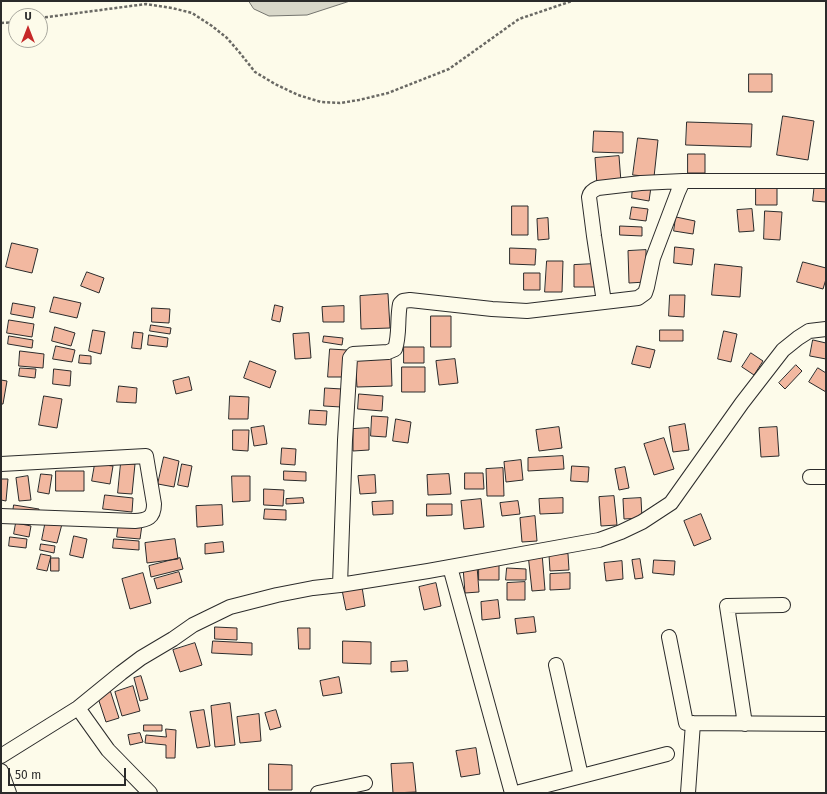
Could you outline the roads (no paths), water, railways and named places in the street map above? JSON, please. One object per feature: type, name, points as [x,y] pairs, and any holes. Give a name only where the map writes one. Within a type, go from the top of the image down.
[{"type":"street","points":[[604,302],[589,197],[595,189],[641,183],[683,181],[826,181]]},
{"type":"street","points":[[340,585],[345,440],[351,355],[360,353],[388,352],[395,349],[398,340],[398,311],[400,304],[403,301],[410,300],[492,309],[527,311],[638,298],[645,293],[648,287],[653,258],[683,181]]},
{"type":"street","points":[[1,756],[78,708],[115,677],[142,658],[193,625],[230,607],[277,595],[313,588],[428,571],[599,540],[642,522],[671,503],[783,350],[809,331],[826,329]]},
{"type":"street","points":[[1,464],[146,456],[154,504],[154,510],[150,516],[145,520],[135,521],[1,516]]},
{"type":"street","points":[[810,477],[826,477]]},
{"type":"street","points":[[450,567],[512,793]]},
{"type":"street","points":[[744,724],[727,606],[783,605]]},
{"type":"street","points":[[669,637],[686,723],[826,724]]},
{"type":"street","points":[[556,665],[581,776]]},
{"type":"street","points":[[78,708],[108,750],[150,793]]},
{"type":"street","points":[[688,793],[693,723]]},
{"type":"street","points":[[516,793],[667,754]]},
{"type":"street","points":[[1,771],[9,793]]},
{"type":"street","points":[[318,793],[365,783]]}]
